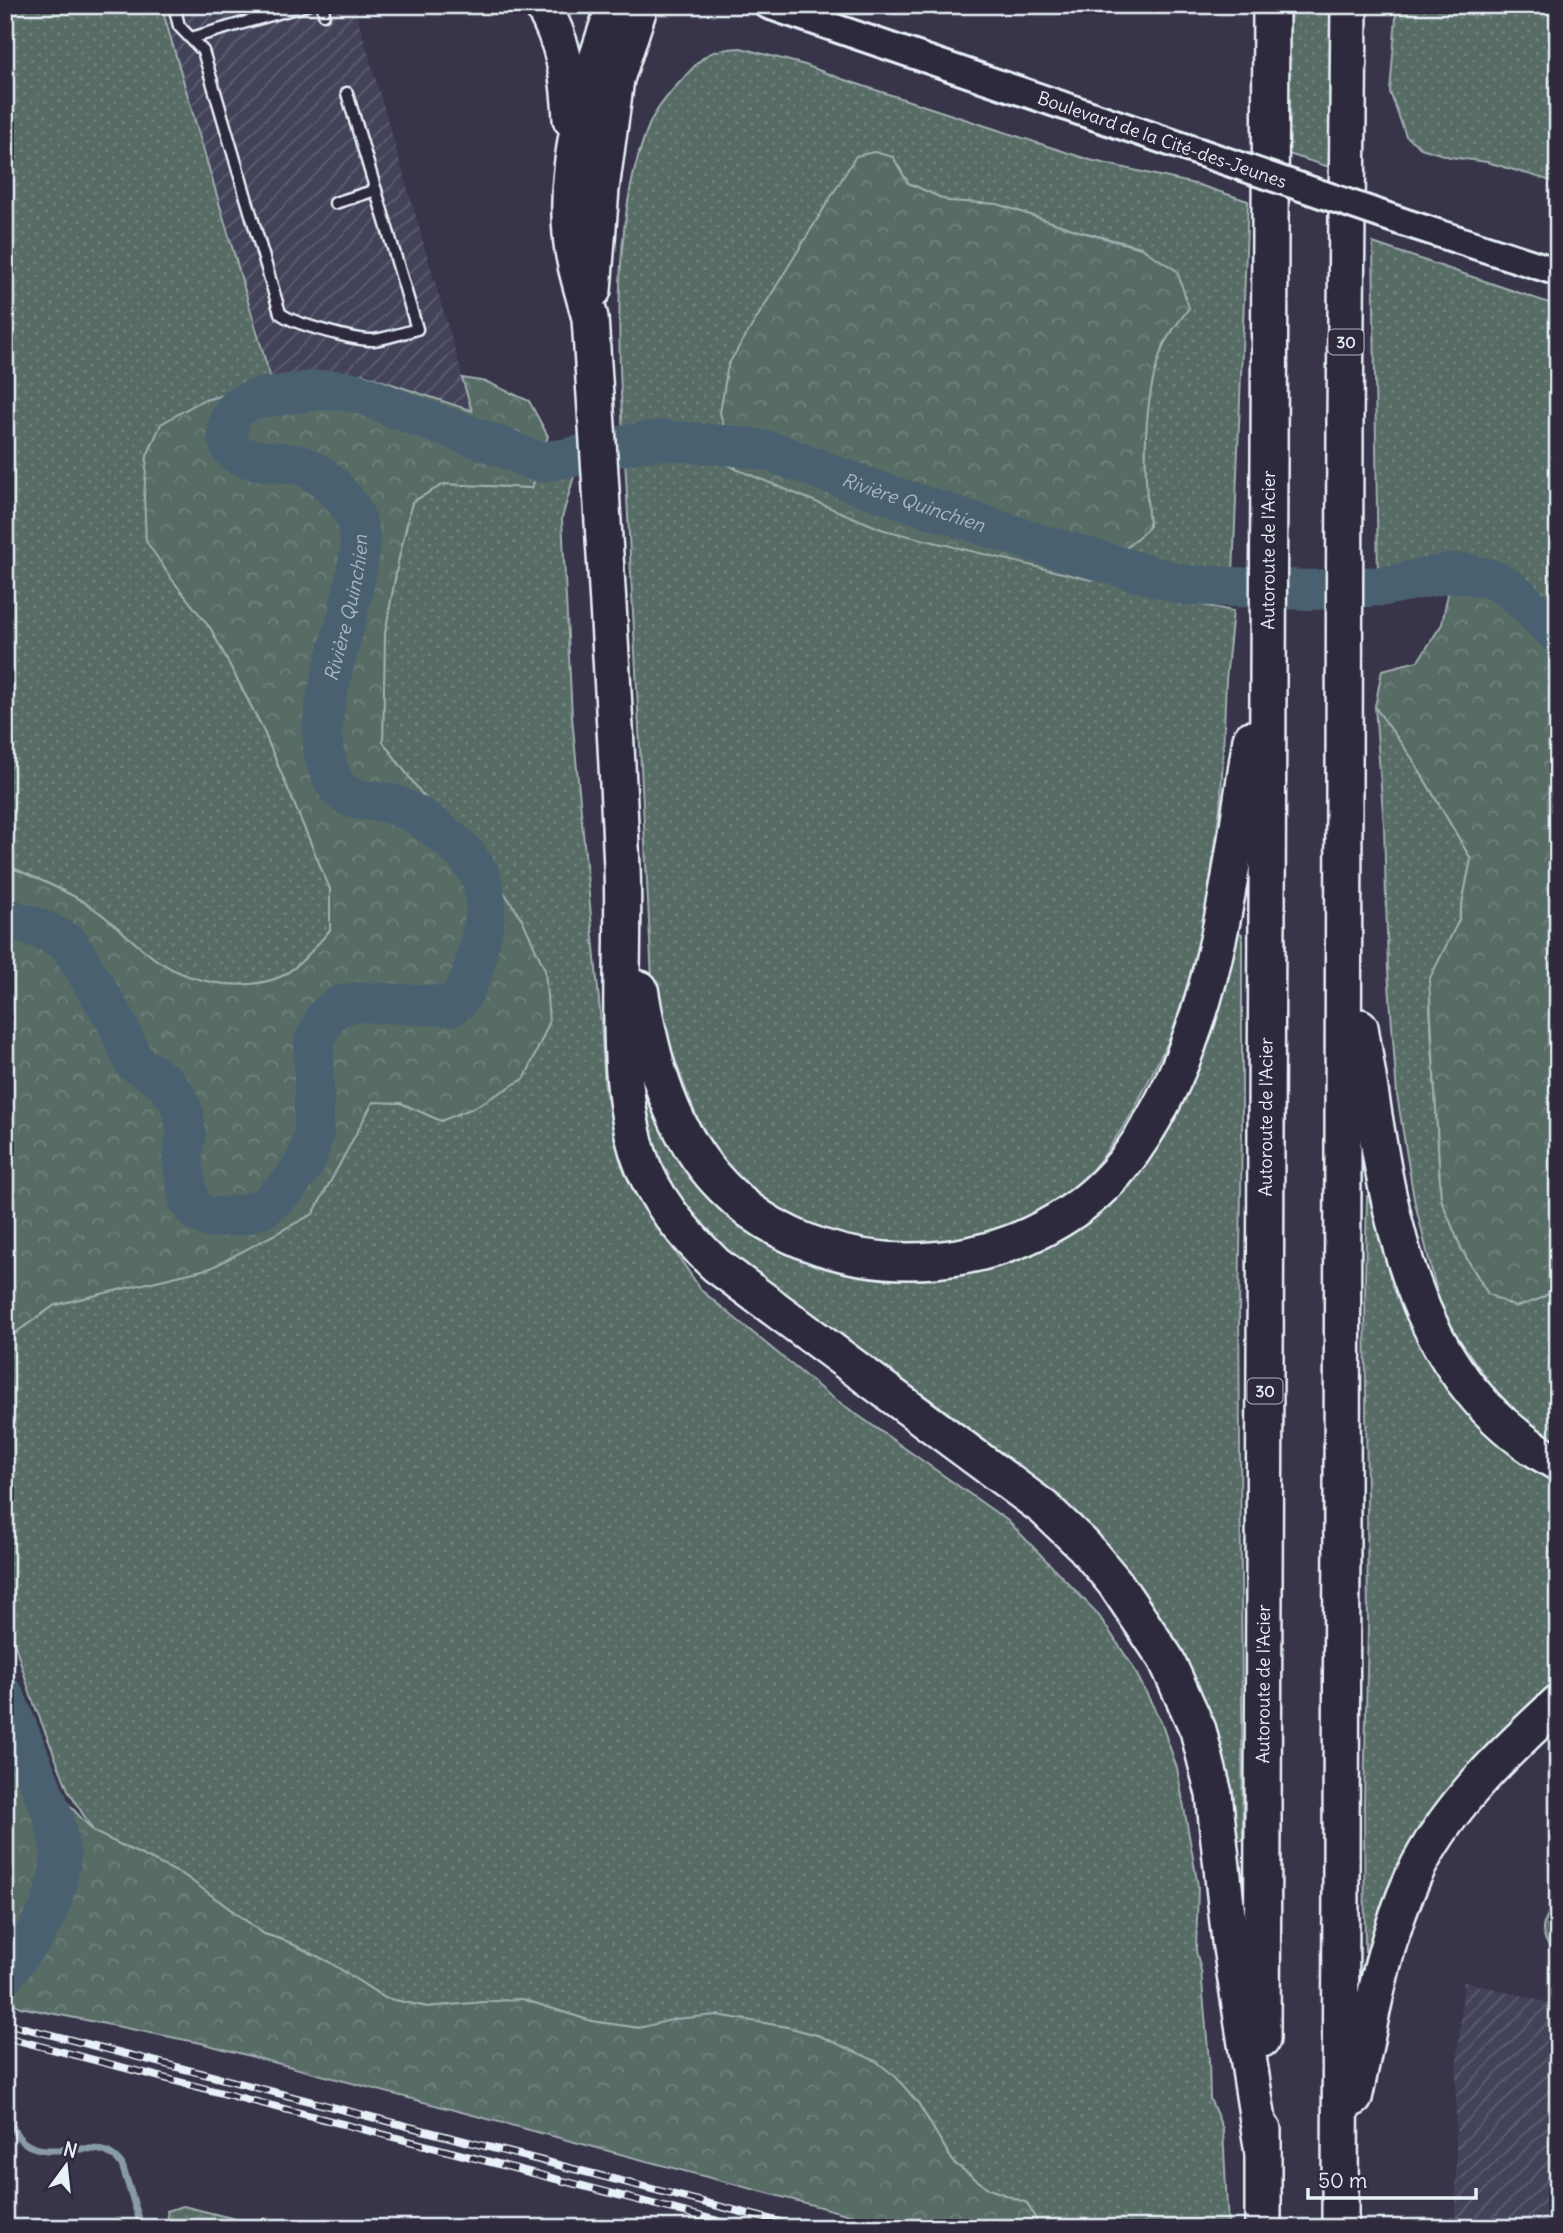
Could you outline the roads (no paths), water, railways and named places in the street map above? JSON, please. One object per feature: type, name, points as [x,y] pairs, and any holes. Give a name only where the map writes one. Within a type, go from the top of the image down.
[{"type":"highway","points":[[542,5],[558,35],[568,72],[573,164],[571,237],[590,318]]},
{"type":"highway","points":[[573,164],[584,102],[615,5]]},
{"type":"highway","points":[[640,5],[616,79],[601,190],[590,318],[622,871],[624,1042],[631,1125],[639,1155],[668,1211],[691,1241],[724,1271],[1044,1508],[1084,1546],[1115,1583],[1166,1659],[1198,1730],[1214,1794],[1230,1941],[1263,2153]]},
{"type":"highway","name":"Autoroute de l'Acier","points":[[1263,2228],[1271,5]]},
{"type":"highway","name":"30","points":[[1340,2228],[1349,5]]},
{"type":"highway","points":[[622,871],[643,1008],[660,1082],[687,1139],[723,1187],[751,1212],[779,1231],[809,1245],[839,1254],[871,1259],[942,1260],[1006,1245],[1034,1234],[1067,1214],[1091,1197],[1113,1175],[1133,1152],[1175,1074],[1201,1005],[1221,925],[1269,619]]},
{"type":"highway","points":[[1344,930],[1387,1196],[1416,1296],[1448,1358],[1468,1386],[1511,1432],[1558,1462]]},
{"type":"highway","points":[[1340,2163],[1382,1969],[1413,1877],[1429,1848],[1465,1797],[1524,1734],[1558,1703]]},
{"type":"main road","name":"Boulevard de la Cité-des-Jeunes","points":[[768,5],[1400,221],[1558,272]]},
{"type":"lane","points":[[174,5],[179,26],[203,51],[280,313],[286,318],[365,340],[377,340],[417,329],[348,93]]},
{"type":"lane","points":[[191,38],[306,5]]},
{"type":"lane","points":[[335,203],[376,190]]},
{"type":"waterway","name":"Rivière Quinchien","points":[[5,917],[48,932],[69,944],[116,1021],[134,1062],[165,1082],[178,1099],[184,1115],[186,1134],[182,1158],[189,1201],[197,1212],[210,1218],[241,1215],[265,1207],[289,1185],[306,1161],[314,1133],[314,1042],[326,1016],[338,1006],[356,1002],[452,1006],[464,992],[472,974],[484,921],[483,883],[474,865],[441,832],[403,808],[347,796],[336,785],[328,768],[323,750],[324,712],[354,583],[359,552],[359,529],[344,500],[333,486],[319,475],[295,464],[243,457],[230,447],[229,423],[235,410],[244,403],[260,398],[314,391],[353,392],[540,462],[661,440],[770,451],[866,487],[1041,544],[1184,585],[1310,590],[1384,586],[1450,573],[1469,574],[1494,580],[1513,591],[1558,635]]},
{"type":"waterway","name":"Rivière Quinchien","points":[[5,1697],[54,1819],[61,1855],[57,1885],[48,1912],[5,1974]]},
{"type":"waterway","points":[[5,2012],[6,1974]]},
{"type":"waterway","points":[[5,2094],[11,2124],[22,2141],[37,2149],[92,2149],[109,2153],[122,2165],[142,2228]]},
{"type":"railway","points":[[5,2023],[804,2228]]},
{"type":"railway","points":[[5,2037],[746,2228]]}]
